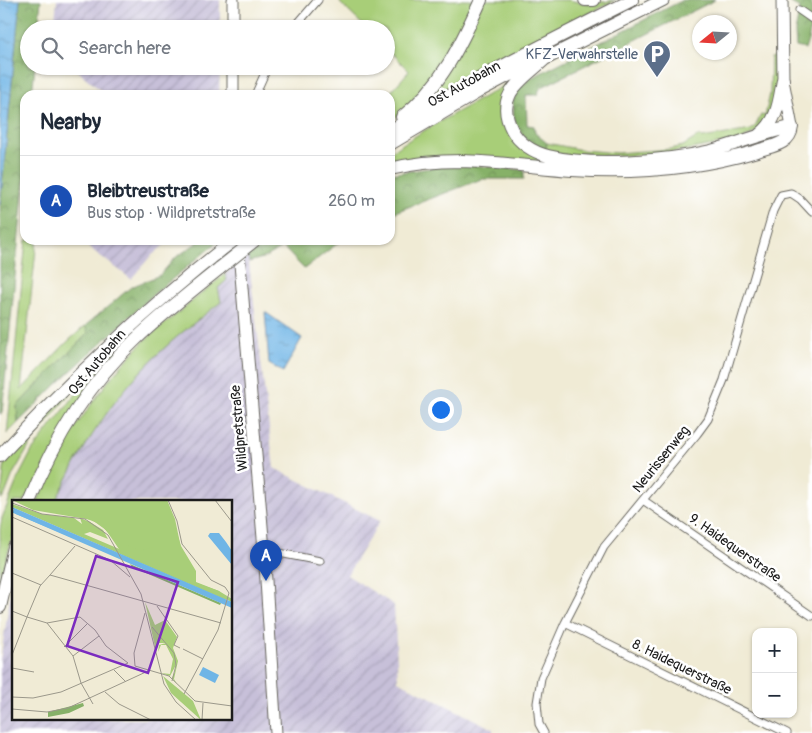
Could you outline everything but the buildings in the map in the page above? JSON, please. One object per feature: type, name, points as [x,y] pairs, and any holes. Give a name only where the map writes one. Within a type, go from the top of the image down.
[{"type":"highway","points":[[395,122],[429,91],[446,70],[461,44],[480,0]]},
{"type":"highway","points":[[585,0],[594,0]]},
{"type":"highway","name":"Ost Autobahn","points":[[395,128],[475,80],[632,0]]},
{"type":"highway","name":"Ost Autobahn","points":[[395,141],[481,90],[534,62],[663,0]]},
{"type":"highway","points":[[395,168],[446,161],[607,171],[667,169],[710,163],[778,144],[790,137],[792,127],[726,147],[695,154],[624,161],[574,160],[548,156],[534,151],[523,144],[515,134],[508,118],[507,106],[516,84],[545,58]]},
{"type":"highway","points":[[755,138],[768,128],[776,115],[780,103],[783,80]]},
{"type":"highway","name":"Ost Autobahn","points":[[0,456],[73,379],[126,330],[228,245]]},
{"type":"highway","name":"Ost Autobahn","points":[[30,500],[39,477],[58,441],[78,408],[104,374],[134,341],[250,245]]},
{"type":"highway","points":[[0,607],[12,556]]},
{"type":"main road","points":[[233,0],[233,20]]},
{"type":"main road","points":[[782,0],[783,80],[792,127]]},
{"type":"main road","points":[[233,75],[233,90]]},
{"type":"main road","name":"Wildpretstraße","points":[[238,245],[264,550],[276,733]]},
{"type":"street","points":[[301,20],[317,1]]},
{"type":"street","points":[[798,10],[812,19]]},
{"type":"street","points":[[257,90],[264,75]]},
{"type":"street","name":"Neurissenweg","points":[[544,733],[540,724],[537,703],[541,678],[565,623],[604,547],[708,419],[724,380],[773,211],[781,195],[790,193],[800,199],[812,212]]},
{"type":"street","name":"9. Haidequerstraße","points":[[643,500],[812,616]]},
{"type":"street","points":[[264,550],[320,561]]},
{"type":"street","name":"8. Haidequerstraße","points":[[565,623],[787,733]]},
{"type":"shaded area","points":[[57,0],[220,0],[220,20],[55,20]]},
{"type":"shaded area","points":[[83,75],[220,75],[219,90],[100,90]]},
{"type":"shaded area","points":[[86,245],[164,245],[150,257],[131,279]]},
{"type":"shaded area","points":[[248,255],[274,468],[380,521],[347,575],[394,605],[398,681],[493,729],[493,733],[0,733],[0,661],[12,586],[12,720],[232,720],[232,500],[56,500],[74,464],[106,414],[132,380],[182,332],[221,302],[218,287],[227,280],[225,274]]},
{"type":"green space","points":[[20,0],[41,0],[39,20],[20,20],[20,75],[34,75],[33,90],[20,90],[20,224],[2,413],[0,414],[0,205]]},
{"type":"green space","points":[[341,0],[478,0],[449,60],[395,118],[395,90],[392,90],[409,71],[395,57],[395,20],[358,20],[340,3]]},
{"type":"green space","points":[[484,0],[568,0],[589,4],[616,0],[518,49],[428,99]]},
{"type":"green space","points":[[683,0],[715,0],[542,87],[538,95],[526,95],[527,125],[534,126],[535,133],[547,143],[545,151],[527,141],[517,127],[513,101],[517,91],[529,79]]},
{"type":"green space","points":[[789,0],[812,0],[812,18],[805,49],[796,47],[795,32],[800,8],[789,2]]},
{"type":"green space","points":[[777,56],[778,92],[763,128],[741,140],[658,155],[572,156],[545,151],[547,143],[582,150],[617,153],[671,149],[683,146],[699,136],[702,138],[751,130],[761,115],[765,116],[770,94],[771,57]]},
{"type":"green space","points":[[510,82],[512,83],[507,95],[505,108],[506,121],[509,127],[517,140],[526,149],[537,155],[551,158],[612,164],[650,162],[688,158],[725,150],[783,131],[787,134],[786,137],[727,155],[657,166],[628,168],[586,167],[474,159],[418,160],[395,164],[395,149]]},
{"type":"green space","points":[[457,164],[524,170],[524,179],[482,179],[395,212],[395,173]]},
{"type":"green space","points":[[26,245],[36,245],[21,390],[85,326],[89,332],[17,406],[18,423],[7,434]]},
{"type":"green space","points":[[194,245],[214,245],[154,294],[18,423],[17,406],[88,333],[85,326],[131,287],[160,275],[175,258]]},
{"type":"green space","points":[[262,245],[335,245],[304,269],[283,247],[266,257],[249,262],[248,255]]},
{"type":"green space","points":[[225,274],[227,280],[218,288],[221,302],[171,342],[129,384],[94,432],[56,500],[38,500],[69,436],[113,375],[144,341]]},
{"type":"green space","points":[[201,276],[125,344],[25,500],[12,500],[12,538],[0,583],[0,529],[2,518],[18,478],[32,451],[104,358],[196,277]]},
{"type":"green space","points":[[81,380],[33,440],[13,474],[4,497],[1,499],[5,461]]},
{"type":"water","points":[[0,0],[20,0],[0,205]]},
{"type":"water","points":[[265,312],[302,338],[283,372],[269,364]]},
{"type":"place","name":"KFZ-Verwahrstelle","points":[[657,78]]},
{"type":"place","name":"Bleibtreustraße","points":[[266,581]]}]
